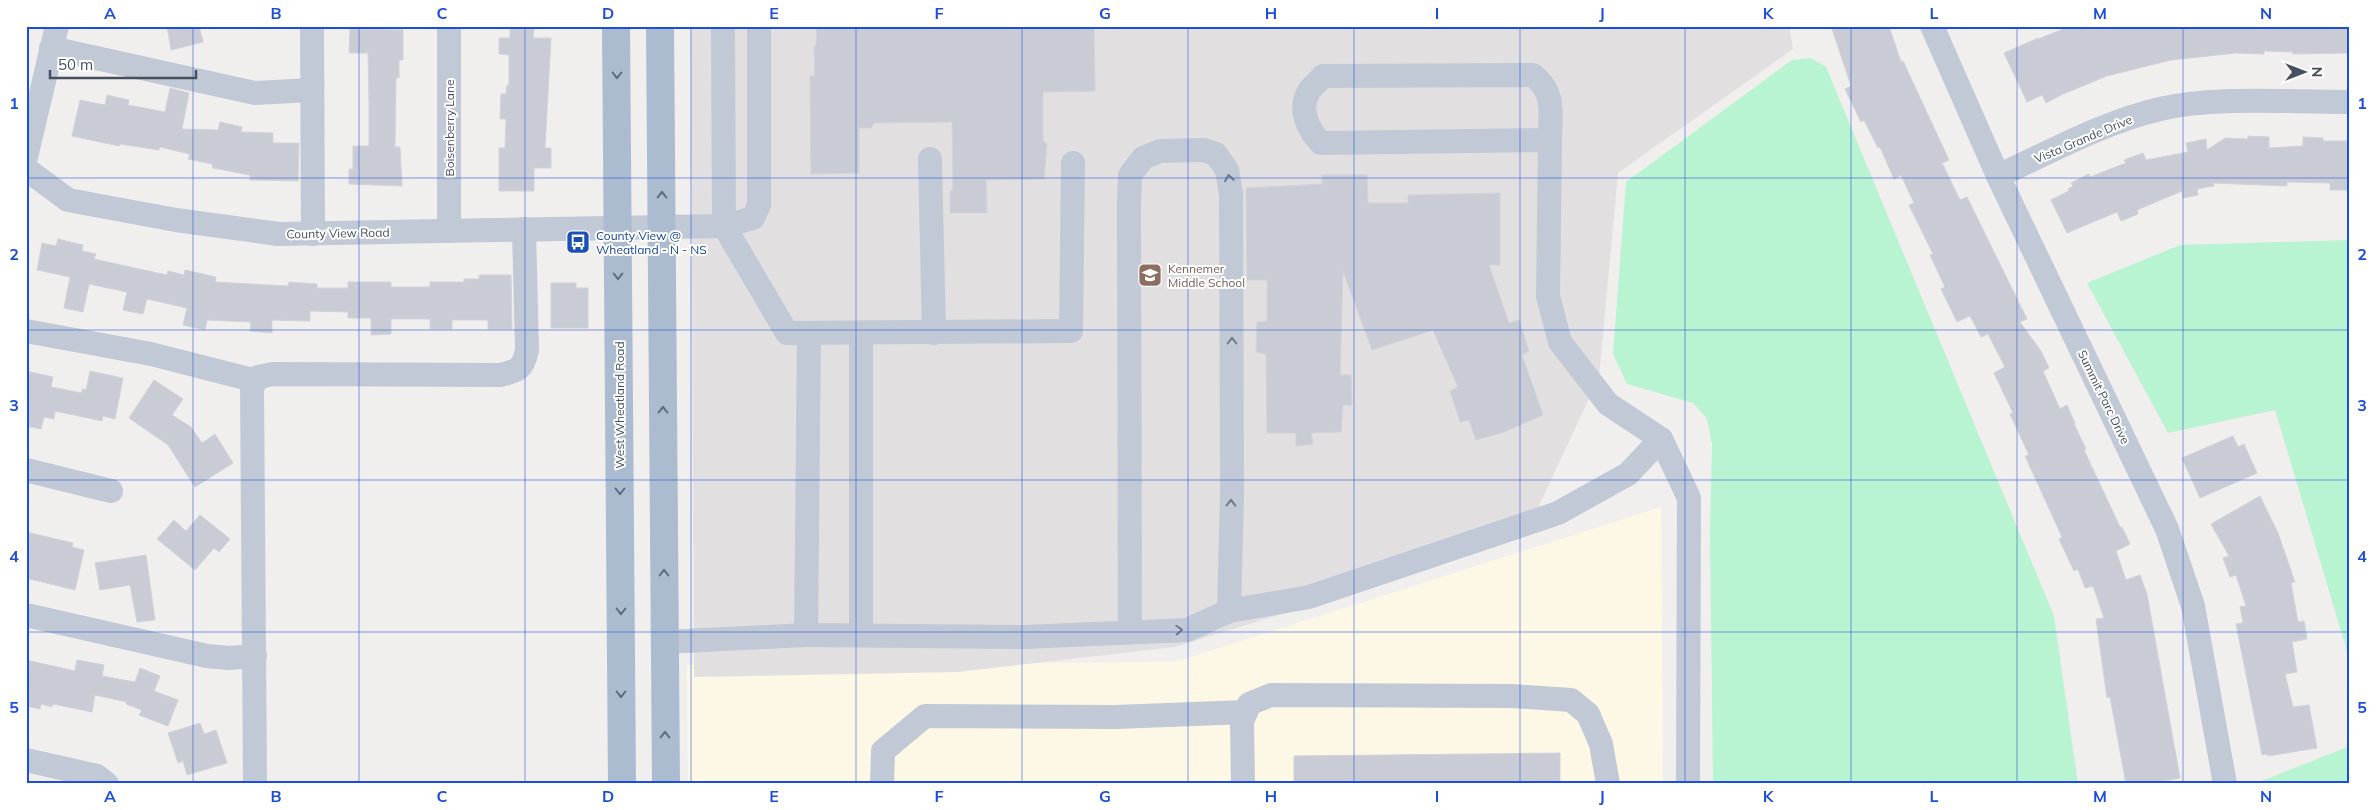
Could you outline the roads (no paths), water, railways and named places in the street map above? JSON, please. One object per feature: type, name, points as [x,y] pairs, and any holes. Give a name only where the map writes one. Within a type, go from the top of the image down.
[{"type":"main road","name":"West Wheatland Road","points":[[616,26],[622,784]]},
{"type":"main road","points":[[660,26],[666,784]]},
{"type":"main road","points":[[621,645],[665,642]]},
{"type":"street","points":[[312,26],[313,234]]},
{"type":"street","name":"Boisenberry Lane","points":[[449,26],[449,231]]},
{"type":"street","points":[[723,26],[724,226],[787,333],[1071,331],[1073,163]]},
{"type":"street","name":"County View Road","points":[[26,169],[68,200],[204,224],[278,234],[724,226],[753,218],[759,205],[759,26]]},
{"type":"street","name":"Summit Parc Drive","points":[[1932,26],[1998,176],[2170,537],[2193,606],[2224,784]]},
{"type":"street","points":[[26,158],[54,37],[255,92],[312,90]]},
{"type":"street","points":[[1550,140],[1321,143],[1310,132],[1304,111],[1308,92],[1323,76],[1533,75],[1544,84],[1550,98],[1550,140],[1548,296],[1560,342],[1608,404],[1661,439],[1689,498],[1688,784]]},
{"type":"street","name":"Vista Grande Drive","points":[[1998,176],[2106,127],[2160,109],[2219,102],[2350,102]]},
{"type":"street","points":[[1130,632],[1128,206],[1130,175],[1143,158],[1160,151],[1202,150],[1216,154],[1227,170],[1231,194],[1232,495],[1229,611]]},
{"type":"street","points":[[930,159],[934,332]]},
{"type":"street","points":[[255,784],[252,387],[258,377],[273,374],[500,375],[514,372],[524,364],[527,350],[524,229]]},
{"type":"street","points":[[26,330],[160,356],[256,381]]},
{"type":"street","points":[[806,635],[809,333]]},
{"type":"street","points":[[861,333],[861,635]]},
{"type":"street","points":[[665,642],[806,635],[1026,637],[1187,630],[1229,611],[1309,597],[1558,514],[1628,474],[1661,439]]},
{"type":"street","points":[[26,470],[111,490]]},
{"type":"street","points":[[26,616],[207,656],[229,658],[255,656]]},
{"type":"street","points":[[1243,784],[1242,722],[1249,704],[1271,695],[1512,696],[1570,700],[1588,714],[1600,744],[1608,784]]},
{"type":"street","points":[[882,784],[883,751],[925,716],[1116,717],[1246,712]]},
{"type":"street","points":[[26,760],[97,776],[107,784]]},
{"type":"place","name":"County View @ Wheatland - N - NS","points":[[578,242]]},
{"type":"place","name":"Kennemer Middle School","points":[[1150,275]]}]
